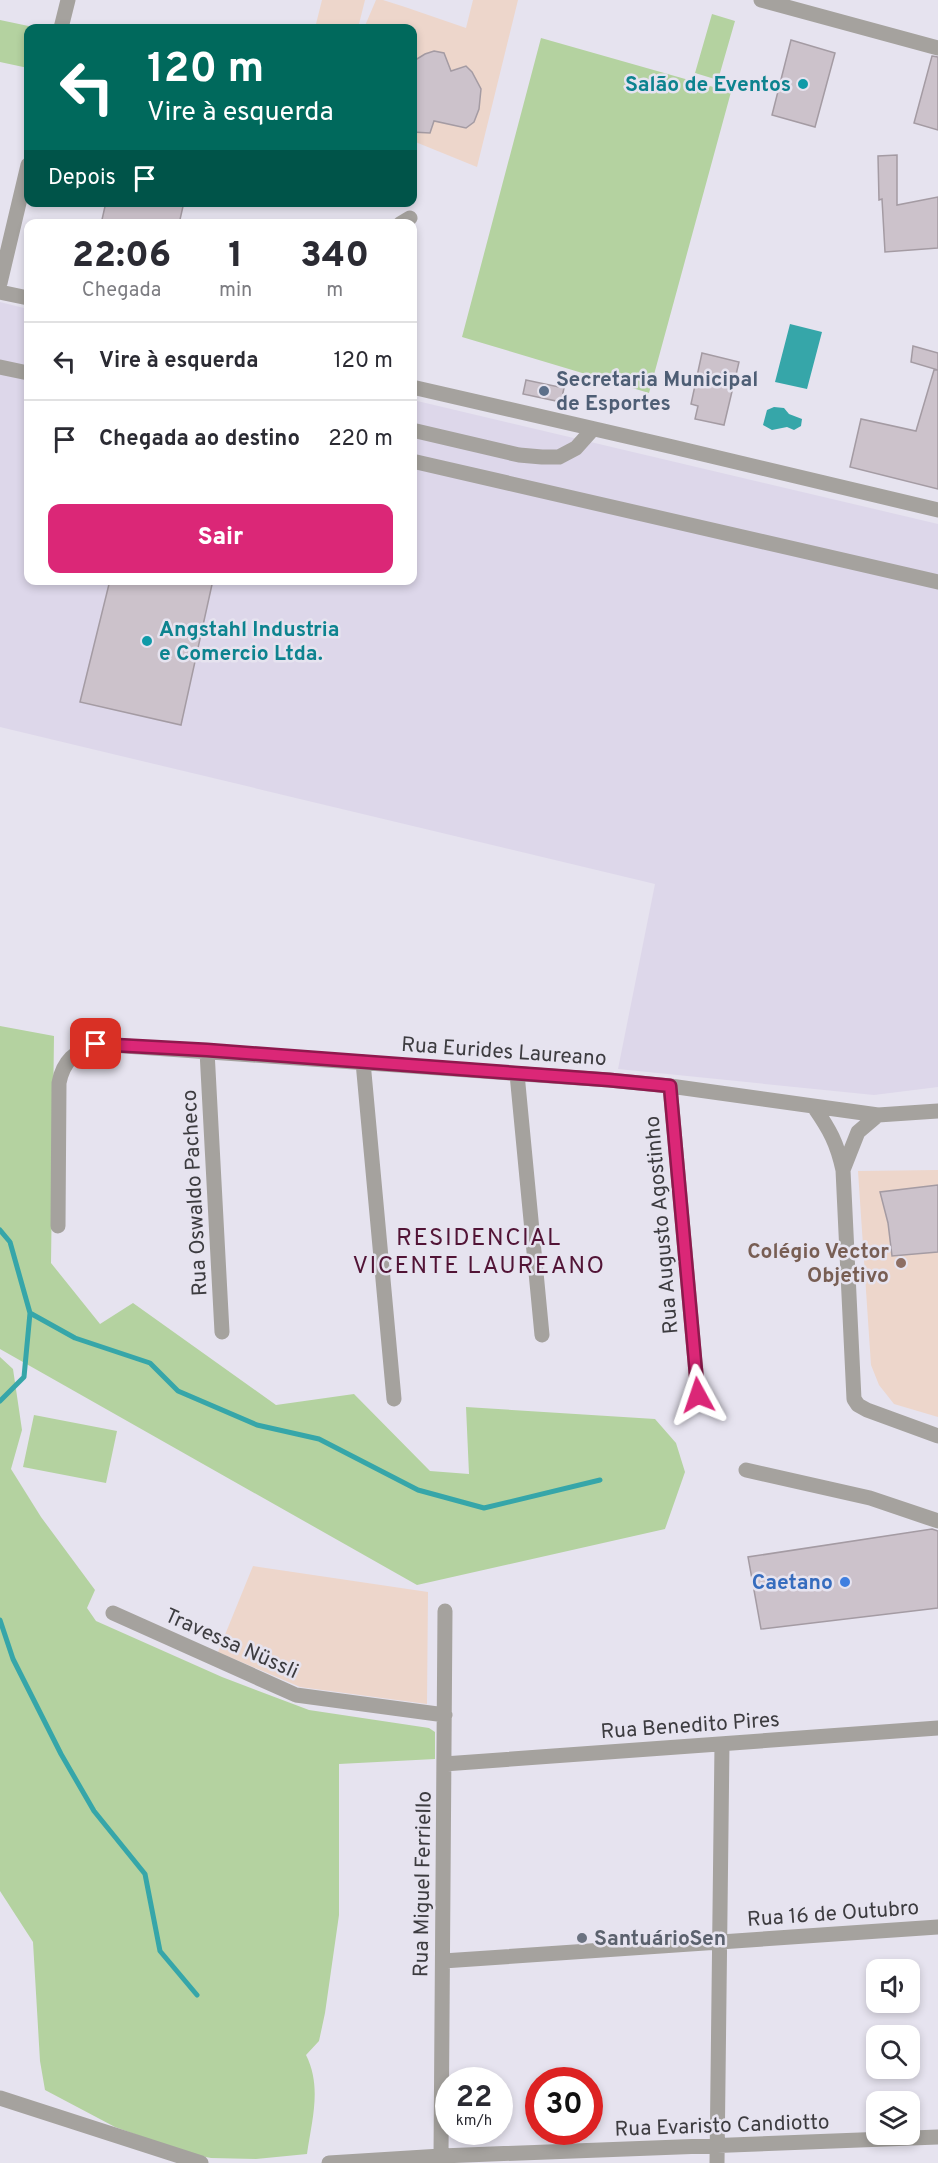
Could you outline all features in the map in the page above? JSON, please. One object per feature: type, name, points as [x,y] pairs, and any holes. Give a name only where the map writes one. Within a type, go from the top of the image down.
[{"type":"street","points":[[62,24],[68,0]]},
{"type":"street","points":[[761,0],[938,48]]},
{"type":"street","points":[[0,283],[24,182]]},
{"type":"street","points":[[0,292],[24,297]]},
{"type":"street","points":[[0,367],[24,372]]},
{"type":"street","points":[[417,388],[938,510]]},
{"type":"street","points":[[417,431],[519,455],[559,457],[576,448],[593,429]]},
{"type":"street","points":[[417,462],[938,582]]},
{"type":"street","name":"Rua Eurides Laureano","points":[[58,1226],[57,1091],[63,1066],[81,1049],[96,1044],[609,1080],[670,1086],[878,1115],[938,1111]]},
{"type":"street","name":"Rua Oswaldo Pacheco","points":[[207,1050],[222,1332]]},
{"type":"street","points":[[363,1062],[394,1399]]},
{"type":"street","points":[[517,1074],[542,1335]]},
{"type":"street","name":"Rua Augusto Agostinho","points":[[670,1086],[698,1395]]},
{"type":"street","points":[[814,1107],[831,1132],[839,1151],[843,1170],[854,1399],[858,1405],[867,1410],[938,1436]]},
{"type":"street","points":[[843,1170],[858,1132],[878,1115]]},
{"type":"street","points":[[746,1470],[870,1498],[938,1521]]},
{"type":"street","name":"Rua Miguel Ferriello","points":[[441,2157],[446,1611]]},
{"type":"street","name":"Travessa Nüssli","points":[[112,1613],[296,1695],[445,1715]]},
{"type":"street","name":"Rua Benedito Pires","points":[[444,1764],[938,1728]]},
{"type":"street","points":[[717,2163],[722,1744]]},
{"type":"street","name":"Rua 16 de Outubro","points":[[442,1960],[938,1927]]},
{"type":"street","points":[[0,2098],[201,2163]]},
{"type":"street","name":"Rua Evaristo Candiotto","points":[[328,2163],[938,2137]]},
{"type":"shaded area","points":[[322,0],[365,0],[359,24],[316,24]]},
{"type":"shaded area","points":[[376,0],[383,0],[466,28],[473,0],[518,0],[477,167],[417,143],[417,24],[366,24]]},
{"type":"shaded area","points":[[0,302],[24,308],[24,585],[417,585],[417,401],[938,524],[938,1087],[874,1095],[618,1069],[655,884],[0,727]]},
{"type":"shaded area","name":"Colégio Vector Objetivo","points":[[938,1170],[938,1417],[894,1404],[879,1385],[871,1365],[858,1171]]},
{"type":"shaded area","points":[[253,1566],[428,1592],[427,1704],[300,1687],[218,1652]]},
{"type":"green space","points":[[712,14],[735,21],[718,80],[695,73]]},
{"type":"green space","points":[[0,20],[24,25],[24,67],[0,62]]},
{"type":"green space","points":[[541,38],[731,92],[649,393],[462,337]]},
{"type":"green space","points":[[0,1026],[54,1036],[51,1263],[100,1324],[133,1303],[276,1405],[354,1394],[430,1471],[469,1474],[466,1407],[655,1419],[676,1443],[685,1472],[665,1529],[417,1585],[0,1349]]},
{"type":"green space","points":[[0,1357],[13,1369],[22,1430],[11,1469],[41,1517],[95,1590],[87,1608],[96,1621],[222,1677],[309,1710],[429,1728],[435,1732],[435,1759],[339,1764],[339,1915],[319,2041],[306,2055],[314,2079],[315,2091],[307,2154],[256,2159],[211,2158],[190,2154],[115,2127],[45,2090],[40,2061],[33,1942],[0,1891]]},
{"type":"green space","points":[[34,1415],[117,1431],[106,1483],[23,1467]]},
{"type":"water","points":[[790,324],[822,332],[807,389],[775,382]]},
{"type":"water","points":[[774,407],[784,408],[789,414],[802,419],[801,426],[794,430],[787,427],[772,430],[763,425],[767,410]]},
{"type":"building","name":"Salão de Eventos","points":[[791,40],[835,53],[815,127],[772,115]]},
{"type":"building","points":[[434,51],[444,53],[451,71],[466,66],[472,72],[481,89],[479,109],[474,122],[466,128],[434,121],[430,133],[417,132],[417,59]]},
{"type":"building","points":[[932,56],[938,57],[938,130],[914,123]]},
{"type":"building","points":[[897,155],[897,205],[938,197],[938,248],[885,252],[882,199],[879,200],[878,156]]},
{"type":"building","points":[[105,207],[183,207],[180,219],[102,219]]},
{"type":"building","points":[[913,346],[938,353],[938,370],[911,362]]},
{"type":"building","points":[[702,353],[739,362],[724,425],[695,419],[698,406],[691,404]]},
{"type":"building","points":[[934,370],[938,370],[938,489],[850,467],[861,419],[916,431]]},
{"type":"building","name":"Secretaria Municipal de Esportes","points":[[526,380],[564,388],[561,402],[523,394]]},
{"type":"building","name":"Angstahl Industria e Comercio Ltda.","points":[[109,585],[212,585],[181,725],[80,702]]},
{"type":"building","points":[[938,1185],[938,1252],[892,1256],[888,1223],[880,1192]]},
{"type":"building","name":"Caetano","points":[[932,1529],[938,1531],[938,1608],[761,1629],[748,1557]]},
{"type":"waterway","points":[[0,1230],[10,1242],[30,1313],[24,1377],[0,1401]]},
{"type":"waterway","points":[[30,1313],[75,1338],[150,1363],[178,1391],[257,1425],[319,1439],[418,1490],[484,1508],[600,1480]]},
{"type":"waterway","points":[[0,1620],[13,1659],[61,1754],[94,1811],[145,1874],[160,1951],[197,1995]]},
{"type":"place","name":"Salão de Eventos","points":[[803,84]]},
{"type":"place","name":"Secretaria Municipal de Esportes","points":[[544,391]]},
{"type":"place","name":"Angstahl Industria e Comercio Ltda.","points":[[147,641]]},
{"type":"place","name":"Colégio Vector Objetivo","points":[[901,1263]]},
{"type":"place","name":"Caetano","points":[[845,1582]]},
{"type":"place","name":"SantuárioSen","points":[[582,1938]]},
{"type":"district","name":"RESIDENCIAL VICENTE LAUREANO","points":[[479,1251]]},
{"type":"route","points":[[96,1044],[207,1050],[670,1086],[698,1395]]}]
